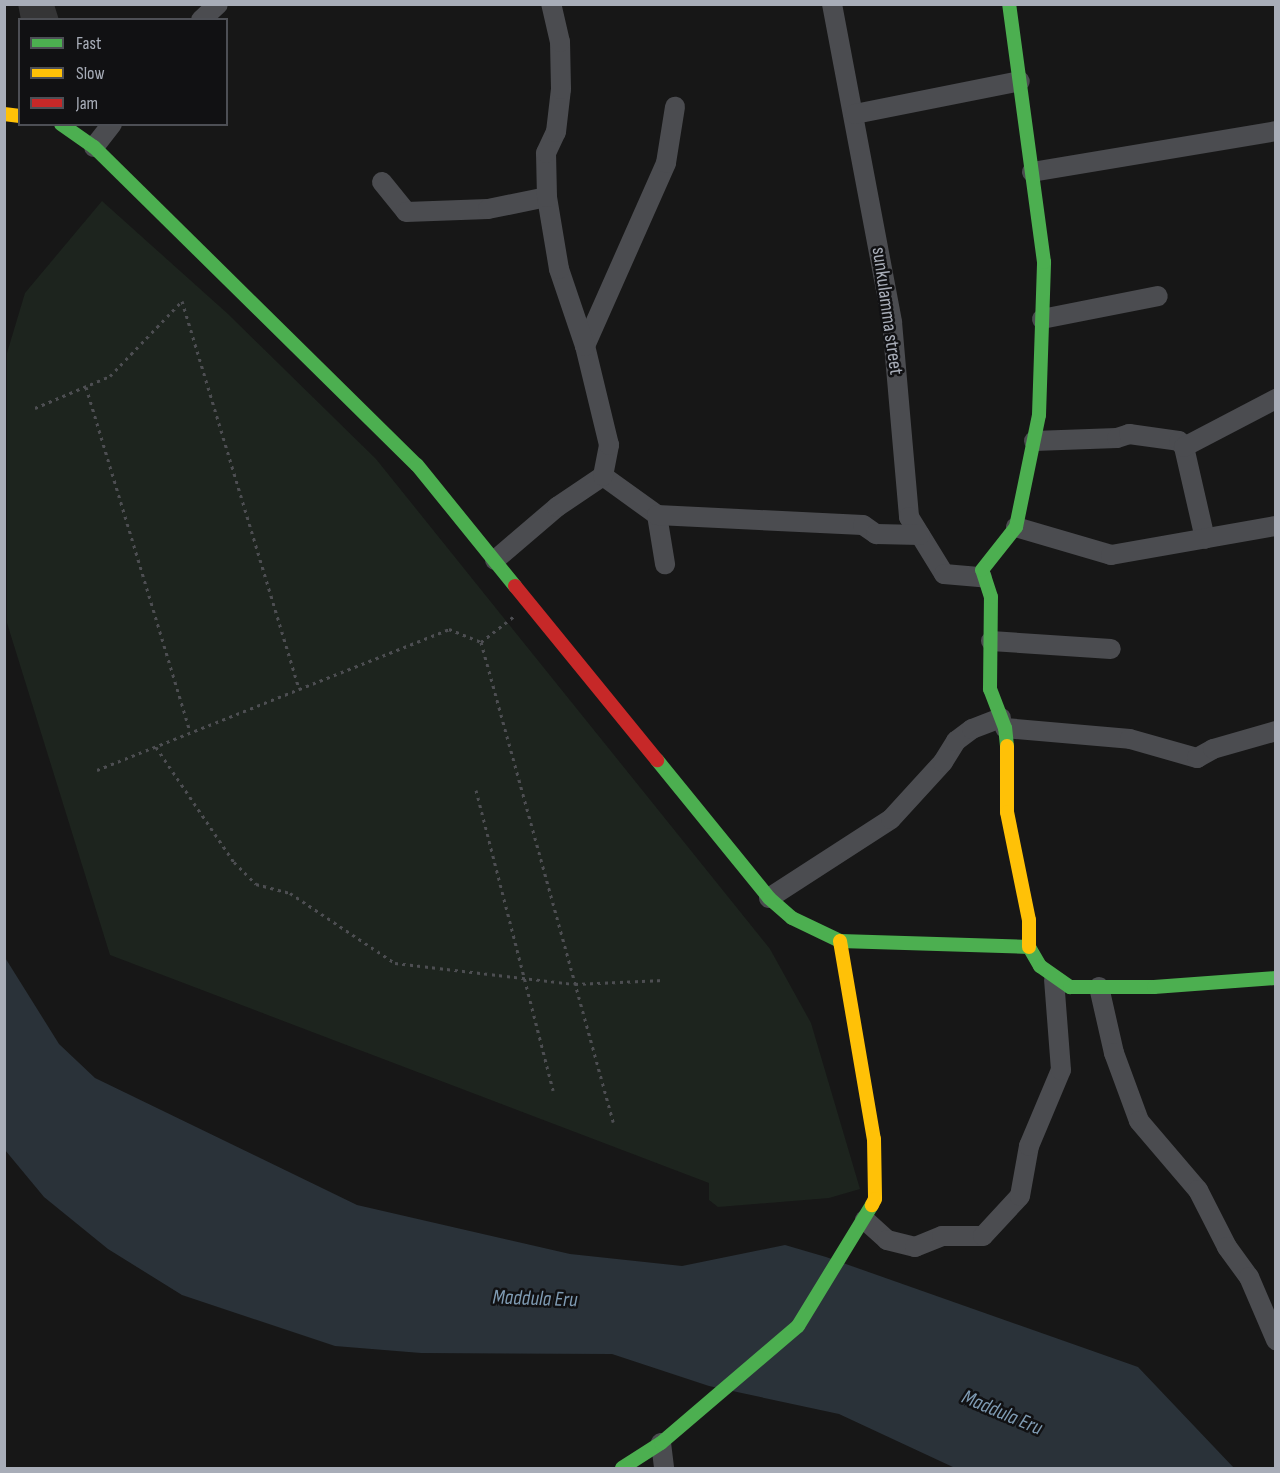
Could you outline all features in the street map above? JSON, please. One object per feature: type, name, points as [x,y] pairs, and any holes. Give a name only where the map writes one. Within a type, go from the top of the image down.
[{"type":"street","points":[[203,18],[218,4]]},
{"type":"street","points":[[495,560],[557,507],[603,476],[609,445],[585,346],[559,269],[548,197],[546,153],[556,132],[561,89],[560,42],[551,4]]},
{"type":"street","name":"sunkulamma street","points":[[832,4],[855,114],[892,322],[909,517],[944,574],[982,577]]},
{"type":"street","points":[[1011,5],[1044,262],[1039,415],[1016,527],[982,570],[982,577],[992,597],[990,689],[1003,723],[1010,769],[1007,812],[1029,920],[1029,948],[1054,980],[1070,987],[1275,978]]},
{"type":"street","points":[[855,114],[1020,81]]},
{"type":"street","points":[[585,346],[666,163],[675,107]]},
{"type":"street","points":[[64,126],[94,147],[417,465],[769,898],[812,930],[840,941],[1029,948]]},
{"type":"street","points":[[94,147],[110,126]]},
{"type":"street","points":[[1032,172],[1275,130]]},
{"type":"street","points":[[382,182],[406,212],[488,209],[548,197]]},
{"type":"street","points":[[1042,319],[1158,296]]},
{"type":"street","points":[[1184,447],[1275,399]]},
{"type":"street","points":[[1034,441],[1117,438],[1129,434],[1179,441],[1184,447],[1206,539]]},
{"type":"street","points":[[603,476],[657,514],[863,525],[876,534],[920,535]]},
{"type":"street","points":[[657,514],[665,564]]},
{"type":"street","points":[[1016,527],[1111,555],[1275,526]]},
{"type":"street","points":[[991,642],[1111,649]]},
{"type":"street","points":[[769,898],[891,819],[943,762],[956,741],[972,729],[1003,723],[1130,740],[1197,758],[1275,731]]},
{"type":"street","points":[[622,1468],[661,1443],[798,1326],[876,1199],[878,1172],[840,941]]},
{"type":"street","points":[[865,1220],[887,1240],[915,1247],[942,1236],[982,1236],[1020,1196],[1029,1146],[1062,1070],[1054,980]]},
{"type":"street","points":[[1099,987],[1114,1053],[1139,1121],[1198,1190],[1227,1247],[1249,1277],[1275,1340]]},
{"type":"street","points":[[661,1443],[663,1468]]},
{"type":"path","points":[[35,408],[110,376],[182,301],[299,689]]},
{"type":"path","points":[[86,387],[190,733]]},
{"type":"path","points":[[481,642],[530,604]]},
{"type":"path","points":[[97,770],[449,629],[481,642]]},
{"type":"path","points":[[481,642],[613,1122]]},
{"type":"path","points":[[156,747],[234,862],[256,884],[290,893],[395,963],[525,980],[575,984],[664,980]]},
{"type":"path","points":[[476,790],[553,1090]]},
{"type":"shaded area","points":[[102,201],[228,314],[376,459],[770,949],[811,1023],[860,1189],[829,1198],[718,1207],[709,1200],[709,1183],[110,955],[7,623],[7,353],[25,293]]},
{"type":"water","name":"Maddula Eru","points":[[4,956],[59,1044],[95,1078],[357,1205],[570,1254],[682,1266],[785,1245],[826,1257],[1138,1367],[1234,1468],[955,1468],[839,1414],[709,1386],[612,1354],[421,1353],[335,1346],[182,1295],[108,1249],[44,1197],[5,1150]]},
{"type":"building","points":[[18,4],[54,4],[58,18],[21,18]]},
{"type":"traffic: fast","points":[[1007,746],[1005,728],[990,689],[991,597],[982,570],[1016,527],[1039,415],[1044,262],[1009,4]]},
{"type":"traffic: fast","points":[[64,126],[94,147],[417,465],[515,586]]},
{"type":"traffic: fast","points":[[657,760],[769,898],[792,918],[840,941],[1029,947],[1040,966],[1070,987],[1154,987],[1276,978]]},
{"type":"traffic: fast","points":[[622,1468],[661,1443],[798,1326],[872,1205]]},
{"type":"traffic: slow","points":[[4,114],[18,116]]},
{"type":"traffic: slow","points":[[1007,746],[1007,812],[1029,920],[1029,947]]},
{"type":"traffic: slow","points":[[840,941],[874,1139],[875,1199],[872,1205]]},
{"type":"traffic: jam","points":[[515,586],[657,760]]}]
